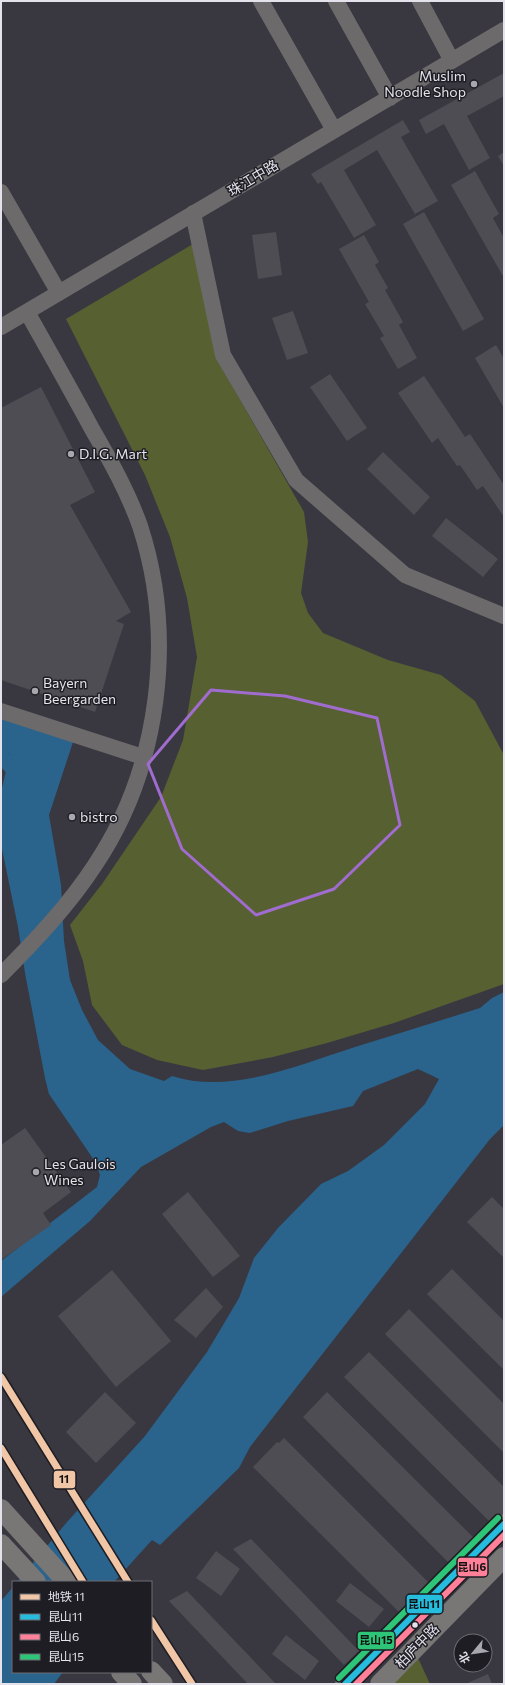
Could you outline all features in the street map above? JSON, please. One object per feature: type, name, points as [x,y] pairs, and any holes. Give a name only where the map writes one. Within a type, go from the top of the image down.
[{"type":"main road","points":[[1,1509],[30,1543],[66,1581]]},
{"type":"main road","name":"柏庐中路","points":[[345,1684],[504,1524]]},
{"type":"main road","points":[[5,1549],[35,1581]]},
{"type":"main road","name":"柏庐中路","points":[[380,1684],[504,1557]]},
{"type":"main road","points":[[152,1672],[163,1684]]},
{"type":"main road","points":[[122,1673],[132,1684]]},
{"type":"street","points":[[261,1],[334,130]]},
{"type":"street","points":[[336,1],[390,98]]},
{"type":"street","points":[[420,1],[452,60]]},
{"type":"street","name":"珠江中路","points":[[1,327],[504,30]]},
{"type":"street","points":[[1,192],[59,293]]},
{"type":"street","points":[[193,214],[223,355],[296,480],[405,575],[504,616]]},
{"type":"street","points":[[1,975],[74,895],[96,864],[118,826],[135,785],[143,756],[154,710],[159,670],[160,630],[153,582],[140,526],[117,473],[27,312]]},
{"type":"street","points":[[1,711],[143,756]]},
{"type":"highlighted area","points":[[211,690],[285,696],[377,718],[400,825],[334,889],[256,915],[182,849],[148,764]]},
{"type":"green space","points":[[193,244],[219,363],[304,512],[308,542],[301,593],[308,613],[323,633],[388,660],[441,675],[475,701],[504,755],[504,984],[394,1023],[327,1043],[273,1057],[203,1070],[157,1060],[122,1045],[92,1005],[83,961],[70,925],[102,884],[161,797],[183,740],[197,657],[187,598],[170,537],[145,475],[66,319]]},
{"type":"green space","points":[[418,1658],[430,1684],[391,1684]]},
{"type":"water","points":[[1,715],[74,739],[49,815],[61,885],[64,941],[70,980],[82,1010],[98,1040],[130,1069],[164,1081],[172,1076],[194,1081],[217,1082],[241,1080],[288,1069],[480,1008],[492,998],[504,992],[504,1125],[490,1139],[250,1447],[239,1468],[160,1545],[152,1540],[115,1581],[18,1581],[67,1522],[145,1436],[207,1352],[239,1298],[254,1258],[278,1228],[321,1184],[348,1171],[384,1145],[425,1104],[439,1079],[418,1069],[363,1091],[353,1106],[288,1121],[250,1133],[238,1131],[224,1122],[211,1127],[141,1167],[90,1221],[1,1297],[1,1261],[97,1187],[100,1175],[96,1163],[49,1094],[45,1078],[25,973],[18,927],[1,844],[1,792],[10,754],[1,751]]},
{"type":"water","points":[[12,1588],[12,1673],[62,1673],[54,1684],[1,1684],[1,1601]]},
{"type":"building","points":[[504,73],[504,96],[467,116],[490,158],[469,170],[444,124],[426,134],[419,120]]},
{"type":"building","points":[[403,120],[410,132],[401,137],[438,201],[415,214],[377,150],[344,170],[376,225],[354,238],[321,182],[318,184],[311,174]]},
{"type":"building","points":[[504,152],[504,166],[498,156]]},
{"type":"building","points":[[475,171],[499,214],[493,218],[504,238],[504,278],[451,185]]},
{"type":"building","points":[[424,212],[484,319],[463,331],[403,224]]},
{"type":"building","points":[[276,232],[282,275],[258,279],[252,235]]},
{"type":"building","points":[[364,235],[379,262],[375,265],[388,288],[385,290],[403,322],[399,325],[417,358],[398,369],[380,338],[384,336],[365,304],[369,302],[339,249]]},
{"type":"building","points":[[293,311],[308,353],[287,360],[272,318]]},
{"type":"building","points":[[496,345],[504,359],[504,408],[475,358]]},
{"type":"building","points":[[330,374],[367,428],[347,441],[310,387]]},
{"type":"building","points":[[424,376],[465,437],[470,434],[504,485],[504,517],[483,486],[477,490],[460,465],[457,466],[438,438],[432,443],[398,393]]},
{"type":"building","points":[[41,387],[95,492],[70,505],[131,612],[116,621],[124,624],[95,712],[1,680],[1,408]]},
{"type":"building","points":[[383,452],[430,497],[414,515],[367,469]]},
{"type":"building","points":[[446,518],[498,559],[483,577],[432,536]]},
{"type":"building","points":[[25,1128],[71,1192],[43,1213],[51,1225],[1,1260],[1,1145]]},
{"type":"building","points":[[188,1192],[240,1256],[213,1277],[162,1214]]},
{"type":"building","points":[[492,1197],[504,1209],[504,1258],[467,1222]]},
{"type":"building","points":[[452,1269],[504,1321],[504,1370],[427,1294]]},
{"type":"building","points":[[112,1270],[171,1341],[116,1387],[58,1316]]},
{"type":"building","points":[[206,1288],[223,1307],[196,1338],[174,1320]]},
{"type":"building","points":[[409,1309],[504,1404],[504,1453],[385,1334]]},
{"type":"building","points":[[369,1352],[504,1487],[504,1512],[492,1524],[344,1377]]},
{"type":"building","points":[[105,1392],[136,1423],[96,1463],[66,1432]]},
{"type":"building","points":[[327,1392],[475,1539],[450,1564],[303,1417]]},
{"type":"building","points":[[284,1438],[432,1586],[401,1614],[253,1467],[277,1442],[279,1443]]},
{"type":"building","points":[[251,1539],[359,1651],[344,1665],[233,1549]]},
{"type":"building","points":[[216,1551],[240,1569],[221,1596],[196,1578]]},
{"type":"building","points":[[350,1583],[384,1609],[369,1627],[336,1601]]},
{"type":"building","points":[[187,1591],[276,1684],[248,1684],[169,1601]]},
{"type":"building","points":[[286,1635],[319,1661],[305,1680],[272,1654]]},
{"type":"building","points":[[488,1674],[492,1684],[465,1684]]},
{"type":"waterway","points":[[1,756],[22,779]]},
{"type":"metro line","name":"11","points":[[1,1377],[127,1581]]},
{"type":"metro line","name":"11","points":[[1,1448],[82,1581]]},
{"type":"metro line","name":"11","points":[[152,1622],[192,1684]]},
{"type":"transit line","name":"昆山15","points":[[339,1678],[498,1518]]},
{"type":"transit line","name":"昆山11","points":[[345,1684],[504,1524]]},
{"type":"transit line","name":"昆山6","points":[[356,1684],[504,1535]]},
{"type":"place","name":"Muslim Noodle Shop","points":[[474,84]]},
{"type":"place","name":"D.I.G. Mart","points":[[71,454]]},
{"type":"place","name":"Bayern Beergarden","points":[[35,691]]},
{"type":"place","name":"bistro","points":[[72,817]]},
{"type":"place","name":"Les Gaulois Wines","points":[[36,1172]]}]
